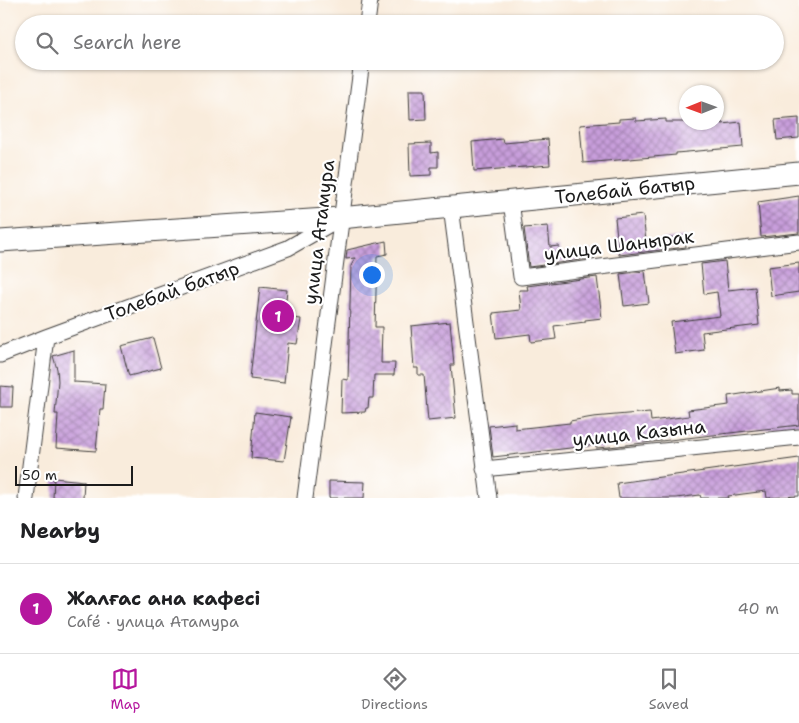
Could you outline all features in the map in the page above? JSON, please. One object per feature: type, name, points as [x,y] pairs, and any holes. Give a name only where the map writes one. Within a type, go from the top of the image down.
[{"type":"street","points":[[368,15],[370,0]]},
{"type":"street","name":"улица Атамура","points":[[305,498],[361,70]]},
{"type":"street","name":"Толебай батыр","points":[[0,241],[340,218],[799,173]]},
{"type":"street","name":"улица Шанырак","points":[[511,201],[521,277],[799,242]]},
{"type":"street","points":[[451,207],[488,498]]},
{"type":"street","name":"Толебай батыр","points":[[0,355],[288,248],[340,218]]},
{"type":"street","points":[[26,498],[46,337]]},
{"type":"street","name":"улица Казына","points":[[484,469],[799,437]]},
{"type":"building","points":[[409,90],[425,90],[426,119],[410,120]]},
{"type":"building","points":[[636,118],[636,121],[666,119],[666,122],[679,122],[679,130],[724,130],[724,124],[741,122],[743,147],[583,163],[580,125],[619,122],[619,119]]},
{"type":"building","points":[[799,118],[799,138],[777,140],[775,120]]},
{"type":"building","points":[[503,139],[504,143],[548,139],[550,165],[474,171],[472,142]]},
{"type":"building","points":[[431,143],[431,153],[438,152],[438,167],[431,167],[431,175],[410,176],[409,144]]},
{"type":"building","points":[[799,196],[799,233],[761,237],[758,202]]},
{"type":"building","points":[[643,215],[646,241],[685,236],[686,247],[619,255],[615,218]]},
{"type":"building","points":[[548,226],[550,247],[559,246],[560,254],[594,250],[595,258],[529,267],[524,228]]},
{"type":"building","points":[[386,241],[387,254],[377,256],[375,327],[382,327],[381,363],[395,363],[394,375],[374,375],[373,398],[369,398],[368,408],[366,408],[365,412],[341,413],[342,379],[348,380],[351,266],[355,258],[346,259],[347,250]]},
{"type":"building","points":[[725,261],[728,290],[755,287],[759,325],[702,332],[704,350],[675,354],[671,322],[720,316],[717,292],[704,294],[701,264]]},
{"type":"building","points":[[799,263],[799,292],[771,296],[768,267]]},
{"type":"building","points":[[645,271],[649,303],[624,306],[620,274]]},
{"type":"building","points":[[597,277],[602,318],[554,326],[556,339],[531,342],[530,334],[496,338],[493,313],[521,310],[519,290],[528,290],[527,286]]},
{"type":"building","points":[[260,287],[287,290],[284,317],[301,319],[297,344],[288,343],[284,383],[250,379]]},
{"type":"building","points":[[450,322],[454,365],[451,365],[456,418],[428,421],[424,375],[418,375],[418,368],[414,368],[411,326]]},
{"type":"building","points":[[153,338],[161,368],[129,376],[121,346]]},
{"type":"building","points":[[74,350],[74,382],[105,384],[103,409],[100,409],[96,451],[56,448],[58,414],[55,414],[58,381],[53,356]]},
{"type":"building","points":[[0,386],[13,387],[12,407],[0,407]]},
{"type":"building","points":[[780,388],[780,391],[792,390],[792,394],[799,394],[799,425],[609,447],[596,448],[596,445],[493,457],[489,426],[515,423],[515,429],[570,423],[570,421],[593,417],[650,412],[651,421],[689,416],[688,410],[729,405],[728,396]]},
{"type":"building","points":[[255,412],[291,417],[284,461],[251,458]]},
{"type":"building","points":[[799,458],[799,496],[767,498],[766,491],[728,496],[729,498],[701,498],[700,495],[676,498],[619,498],[617,483]]},
{"type":"building","points":[[54,478],[84,481],[83,498],[53,498]]},
{"type":"building","points":[[329,481],[365,482],[364,498],[329,498]]},
{"type":"place","name":"Жалғас ана кафесі","points":[[278,316]]}]
